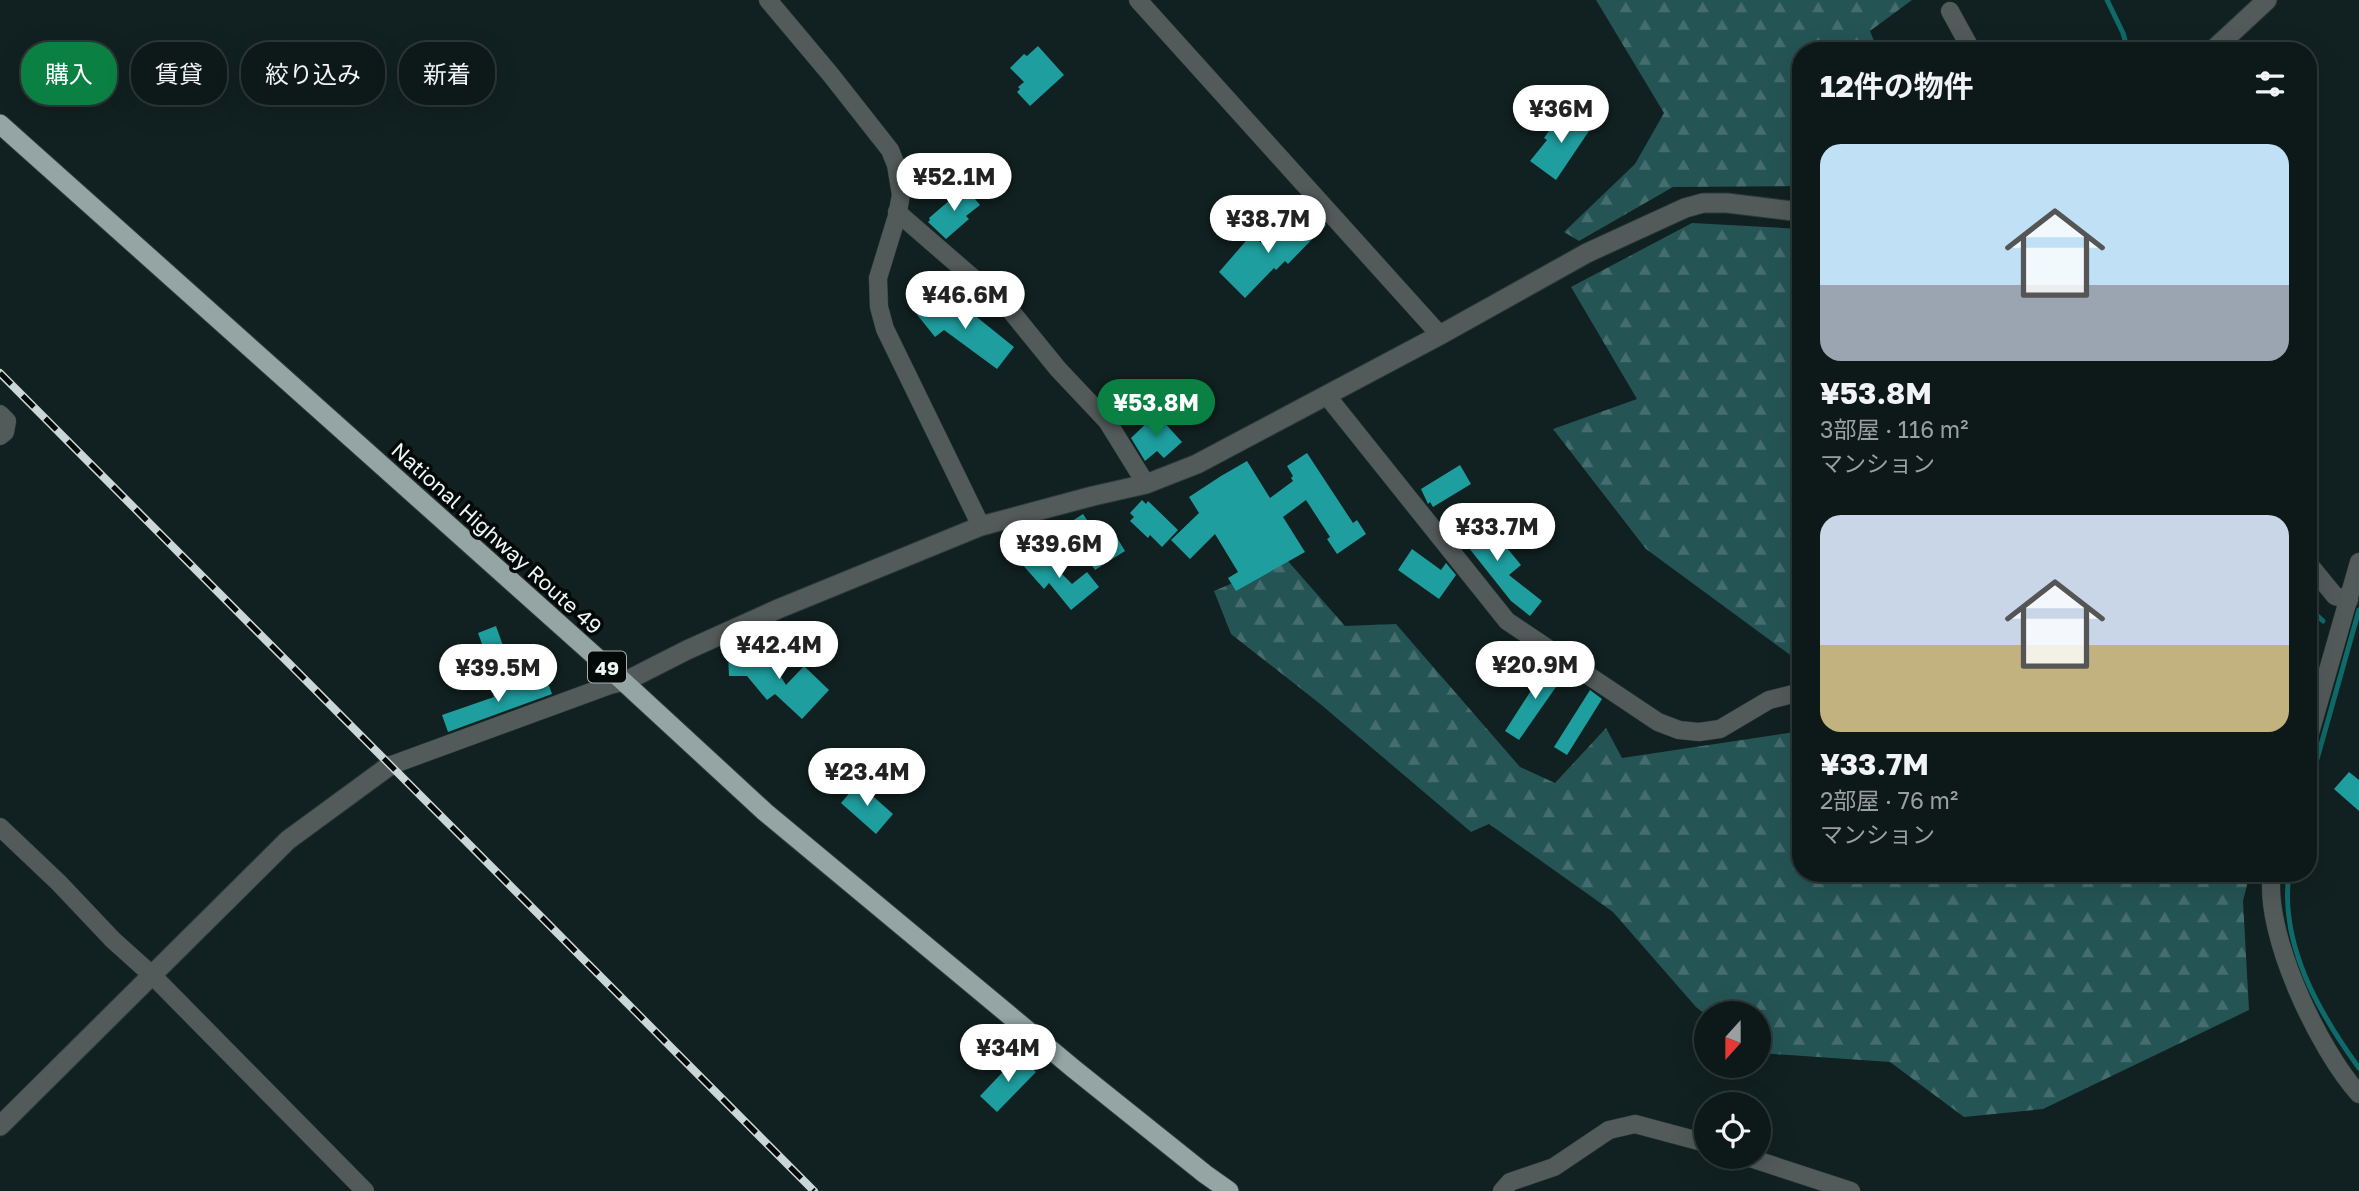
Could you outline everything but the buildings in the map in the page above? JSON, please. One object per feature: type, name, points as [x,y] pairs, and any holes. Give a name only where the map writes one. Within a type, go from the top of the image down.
[{"type":"highway","name":"National Highway Route 49","points":[[0,124],[624,682],[765,812],[1074,1069],[1229,1191]]},
{"type":"street","points":[[768,0],[890,150],[900,183],[897,212],[878,278],[879,307],[885,328],[981,526]]},
{"type":"street","points":[[1138,0],[1440,335]]},
{"type":"street","points":[[2222,42],[2267,0]]},
{"type":"street","points":[[1950,10],[1967,42]]},
{"type":"street","points":[[0,1126],[288,841],[390,766],[575,697],[624,682],[687,650],[778,610],[981,526],[1093,496],[1146,485],[1197,464],[1440,335],[1587,253],[1693,205],[1727,203],[1792,211]]},
{"type":"street","points":[[897,212],[1010,310],[1058,369],[1107,421],[1146,485]]},
{"type":"street","points":[[1327,396],[1507,621],[1658,722],[1679,730],[1699,732],[1720,729],[1769,700],[1792,694]]},
{"type":"street","points":[[0,414],[7,421],[5,432],[0,436]]},
{"type":"street","points":[[2317,709],[2359,562]]},
{"type":"street","points":[[2317,574],[2335,596],[2349,600]]},
{"type":"street","points":[[3,836],[59,883],[365,1191]]},
{"type":"street","points":[[2271,882],[2275,929],[2294,983],[2321,1037],[2359,1094]]},
{"type":"street","points":[[1502,1191],[1510,1182],[1553,1167],[1609,1130],[1635,1124],[1694,1140]]},
{"type":"street","points":[[1771,1165],[1851,1191]]},
{"type":"green space","points":[[1596,0],[1912,0],[1870,31],[1874,42],[1792,42],[1792,186],[1673,187],[1579,241],[1564,232],[1635,164],[1664,113]]},
{"type":"green space","points":[[1692,223],[1792,229],[1792,656],[1646,549],[1553,429],[1637,399],[1571,287]]},
{"type":"green space","points":[[1287,560],[1345,626],[1396,624],[1520,767],[1555,783],[1606,728],[1622,758],[1792,732],[1792,882],[2248,882],[2243,901],[2249,1010],[2043,1109],[1964,1117],[1890,1062],[1771,1054],[1771,1001],[1694,1001],[1694,1005],[1613,912],[1489,824],[1471,832],[1319,703],[1231,634],[1214,591]]},
{"type":"waterway","points":[[2107,0],[2126,42]]},
{"type":"waterway","points":[[2317,759],[2359,610]]},
{"type":"waterway","points":[[2317,615],[2323,621]]},
{"type":"waterway","points":[[2288,882],[2290,926],[2305,976],[2330,1024],[2359,1068]]},
{"type":"railway","points":[[0,373],[814,1191]]}]
